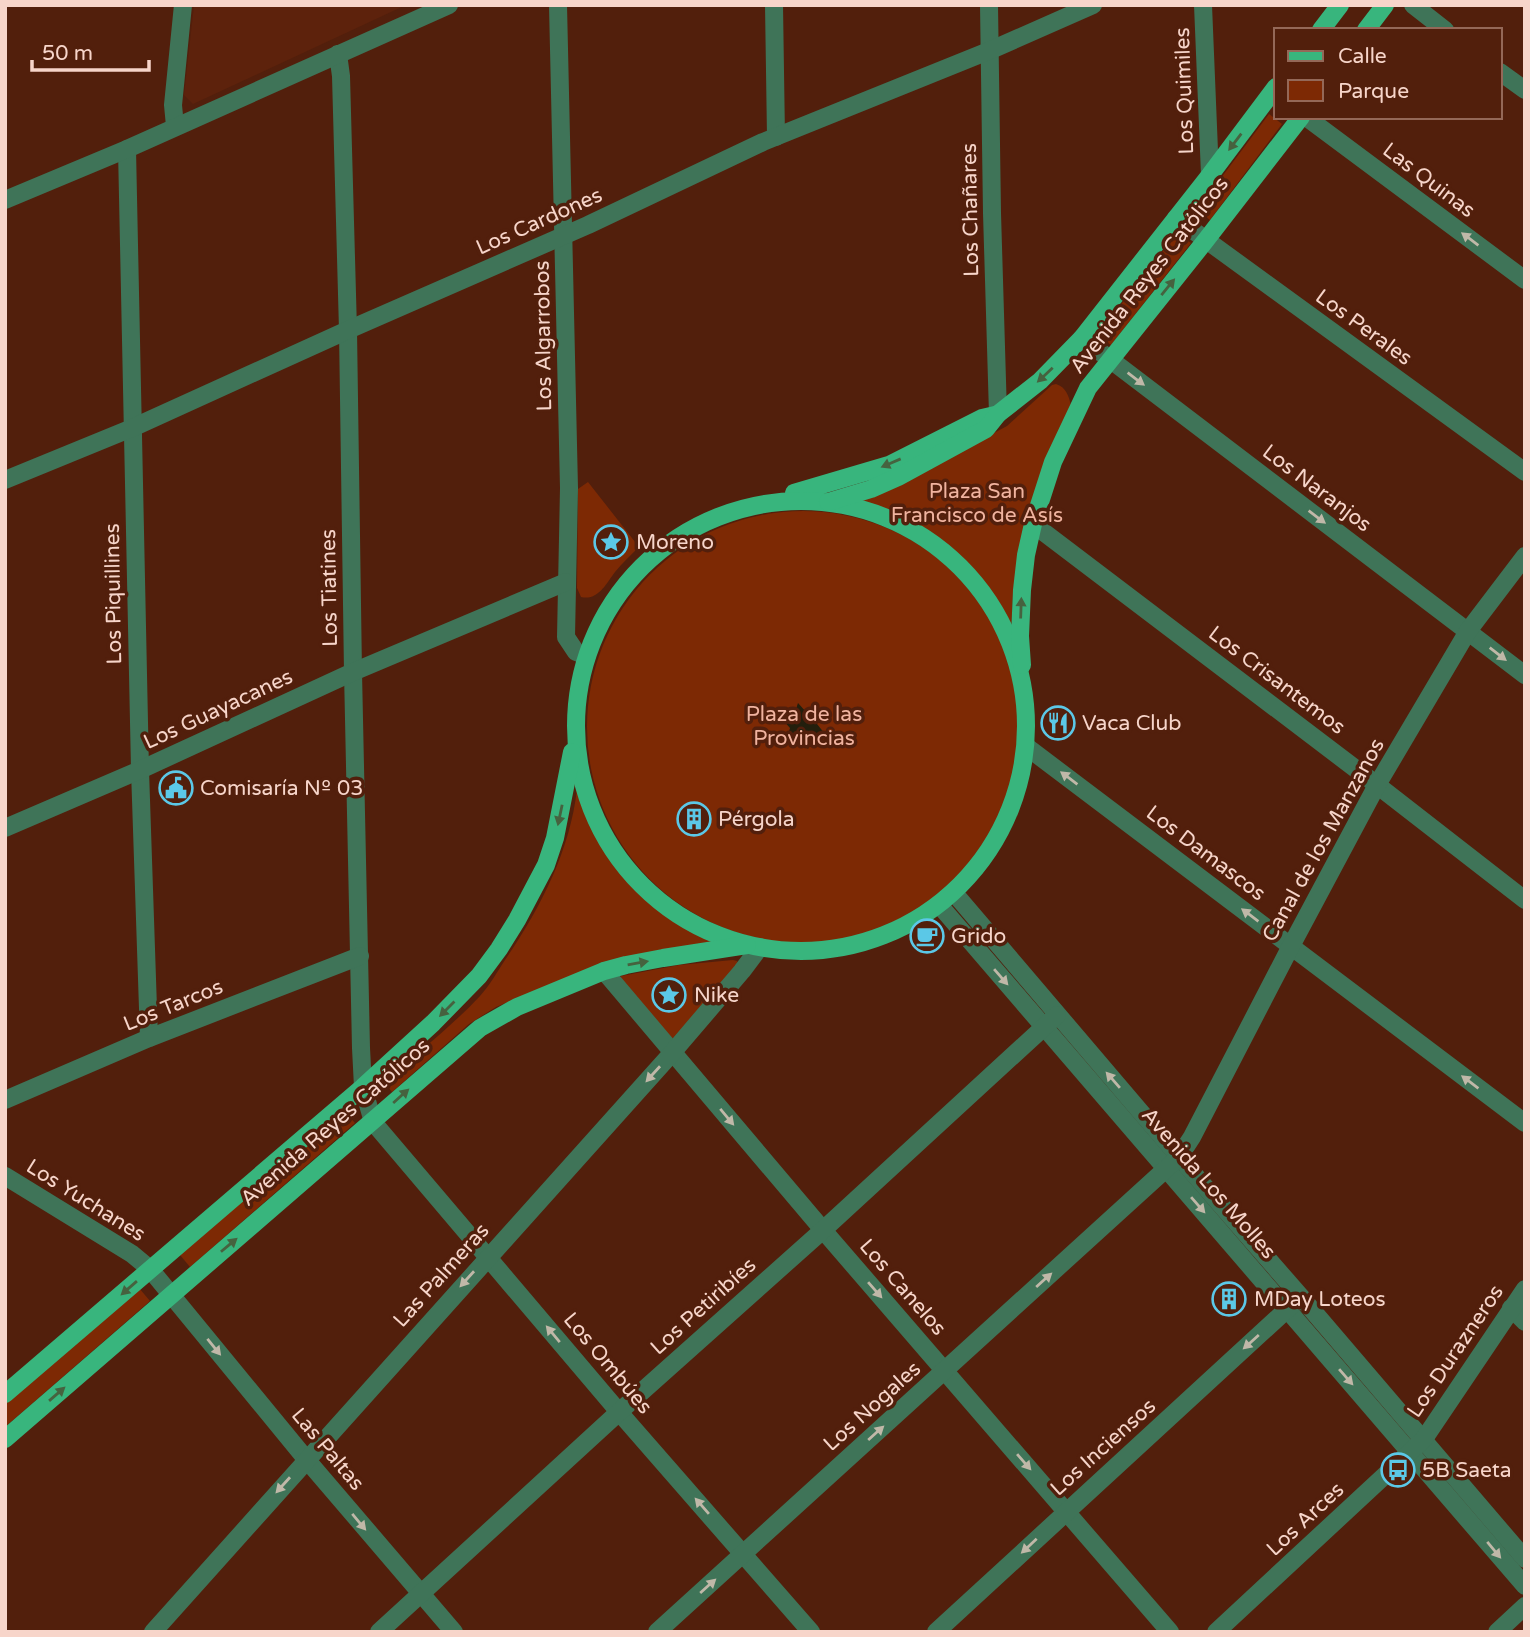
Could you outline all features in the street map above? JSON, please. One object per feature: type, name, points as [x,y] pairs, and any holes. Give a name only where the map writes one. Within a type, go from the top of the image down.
[{"type":"main road","points":[[1323,28],[1340,5]]},
{"type":"main road","points":[[1368,28],[1385,5]]},
{"type":"main road","name":"Avenida Reyes Católicos","points":[[828,502],[871,489],[898,477],[986,429],[998,414],[1040,381],[1082,338],[1274,94]]},
{"type":"main road","name":"Avenida Reyes Católicos","points":[[5,1439],[480,1028],[517,1007],[604,971],[663,958],[755,946],[799,949],[832,947],[867,940],[899,930],[941,907],[955,894],[988,855],[1014,800],[1022,775],[1027,747],[1027,715],[1020,636],[1022,590],[1033,524],[1053,462],[1088,388],[1302,119]]},
{"type":"main road","name":"Avenida Reyes Católicos","points":[[5,1394],[363,1087],[433,1023],[479,976],[517,920],[546,865],[561,812],[572,748],[577,685],[586,656],[599,628],[632,580],[657,554],[697,522],[889,465],[982,418],[998,414]]},
{"type":"main road","points":[[777,498],[828,502],[893,524],[931,544],[956,565],[986,598],[1023,677]]},
{"type":"main road","points":[[572,748],[587,796],[616,851],[633,871],[659,898],[680,914],[722,936],[755,946]]},
{"type":"street","points":[[175,126],[173,105],[183,5]]},
{"type":"street","points":[[5,201],[449,5]]},
{"type":"street","name":"Los Algarrobos","points":[[558,5],[569,488],[566,636],[576,652],[586,656]]},
{"type":"street","points":[[774,5],[776,137]]},
{"type":"street","name":"Los Chañares","points":[[989,5],[998,414]]},
{"type":"street","name":"Los Cardones","points":[[5,480],[132,428],[776,137],[991,50],[1093,5]]},
{"type":"street","name":"Los Quimiles","points":[[1203,5],[1210,175]]},
{"type":"street","points":[[1413,5],[1442,28]]},
{"type":"street","name":"Los Tiatines","points":[[338,54],[341,76],[348,330],[363,1087],[373,1122]]},
{"type":"street","points":[[1502,73],[1525,90]]},
{"type":"street","name":"Las Quinas","points":[[1307,119],[1525,280]]},
{"type":"street","name":"Los Piquillines","points":[[127,149],[139,770],[149,1038]]},
{"type":"street","name":"Los Perales","points":[[1176,218],[1525,472]]},
{"type":"street","name":"Los Naranjos","points":[[1082,338],[1525,674]]},
{"type":"street","name":"Los Crisantemos","points":[[1033,524],[1525,900]]},
{"type":"street","name":"Canal de los Manzanos","points":[[1173,1163],[1192,1137],[1377,785],[1468,631],[1525,556]]},
{"type":"street","name":"Los Guayacanes","points":[[5,828],[353,672],[566,582]]},
{"type":"street","name":"Los Damascos","points":[[1027,747],[1525,1123]]},
{"type":"street","name":"Avenida Los Molles","points":[[955,894],[1050,1021]]},
{"type":"street","name":"Avenida Los Molles","points":[[941,907],[1050,1021],[1417,1445],[1525,1559]]},
{"type":"street","name":"Las Palmeras","points":[[153,1632],[672,1053],[742,971],[755,946]]},
{"type":"street","name":"Los Tarcos","points":[[5,1100],[149,1038],[360,956]]},
{"type":"street","name":"Los Canelos","points":[[604,971],[823,1230],[1170,1632]]},
{"type":"street","name":"Los Petiribíes","points":[[379,1632],[1050,1021]]},
{"type":"street","name":"Los Ombúes","points":[[373,1122],[619,1412],[811,1632]]},
{"type":"street","name":"Los Nogales","points":[[657,1632],[1173,1163]]},
{"type":"street","name":"Los Yuchanes","points":[[5,1176],[132,1254],[150,1269],[171,1294]]},
{"type":"street","name":"Los Durazneros","points":[[1417,1445],[1525,1289]]},
{"type":"street","name":"Las Paltas","points":[[171,1294],[306,1459],[454,1632]]},
{"type":"street","name":"Los Inciensos","points":[[936,1632],[1294,1303]]},
{"type":"street","points":[[1511,1308],[1525,1322]]},
{"type":"street","name":"Avenida Los Molles","points":[[1417,1445],[1525,1586]]},
{"type":"street","name":"Los Arces","points":[[1216,1632],[1417,1445]]},
{"type":"street","points":[[1497,1632],[1525,1606]]},
{"type":"shaded area","points":[[194,5],[406,5],[193,104],[184,95]]},
{"type":"shaded area","points":[[798,703],[807,713],[821,711],[817,724],[825,734],[813,737],[808,749],[800,739],[786,742],[790,728],[781,718],[794,715]]},
{"type":"green space","points":[[1269,114],[1282,124],[1210,220],[1197,210]]},
{"type":"green space","points":[[1177,233],[1191,243],[1111,345],[1097,335]]},
{"type":"green space","name":"Plaza San Francisco de Asís","points":[[1056,384],[1066,392],[1071,406],[1018,558],[1011,635],[998,605],[985,585],[954,553],[936,540],[897,520],[853,505],[856,501],[1007,426]]},
{"type":"green space","points":[[588,482],[639,547],[597,594],[587,598],[581,597],[577,588],[578,489]]},
{"type":"green space","name":"Plaza de las Provincias","points":[[803,511],[845,515],[886,528],[923,547],[956,574],[983,607],[1002,644],[1015,685],[1019,727],[1015,769],[1002,810],[983,847],[956,880],[923,907],[886,926],[845,939],[803,943],[761,939],[720,926],[683,907],[650,880],[623,847],[604,810],[591,769],[587,727],[591,685],[604,644],[623,607],[650,574],[683,547],[720,528],[761,515]]},
{"type":"green space","points":[[577,789],[607,848],[628,879],[665,911],[722,942],[569,977],[496,1007],[469,1024],[392,1092],[384,1082],[480,996],[518,941],[552,879],[568,835]]},
{"type":"green space","points":[[733,960],[739,965],[675,1039],[668,1038],[621,983],[621,976],[679,965]]},
{"type":"green space","points":[[345,1112],[355,1123],[190,1267],[180,1255]]},
{"type":"green space","points":[[139,1288],[150,1301],[5,1427],[5,1404]]},
{"type":"place","name":"Moreno","points":[[611,542]]},
{"type":"place","name":"Vaca Club","points":[[1058,723]]},
{"type":"place","name":"Comisaría Nº 03","points":[[176,788]]},
{"type":"place","name":"Pérgola","points":[[694,819]]},
{"type":"place","name":"Grido","points":[[927,936]]},
{"type":"place","name":"Nike","points":[[669,995]]},
{"type":"place","name":"MDay Loteos","points":[[1229,1299]]},
{"type":"place","name":"5B Saeta","points":[[1398,1470]]}]
